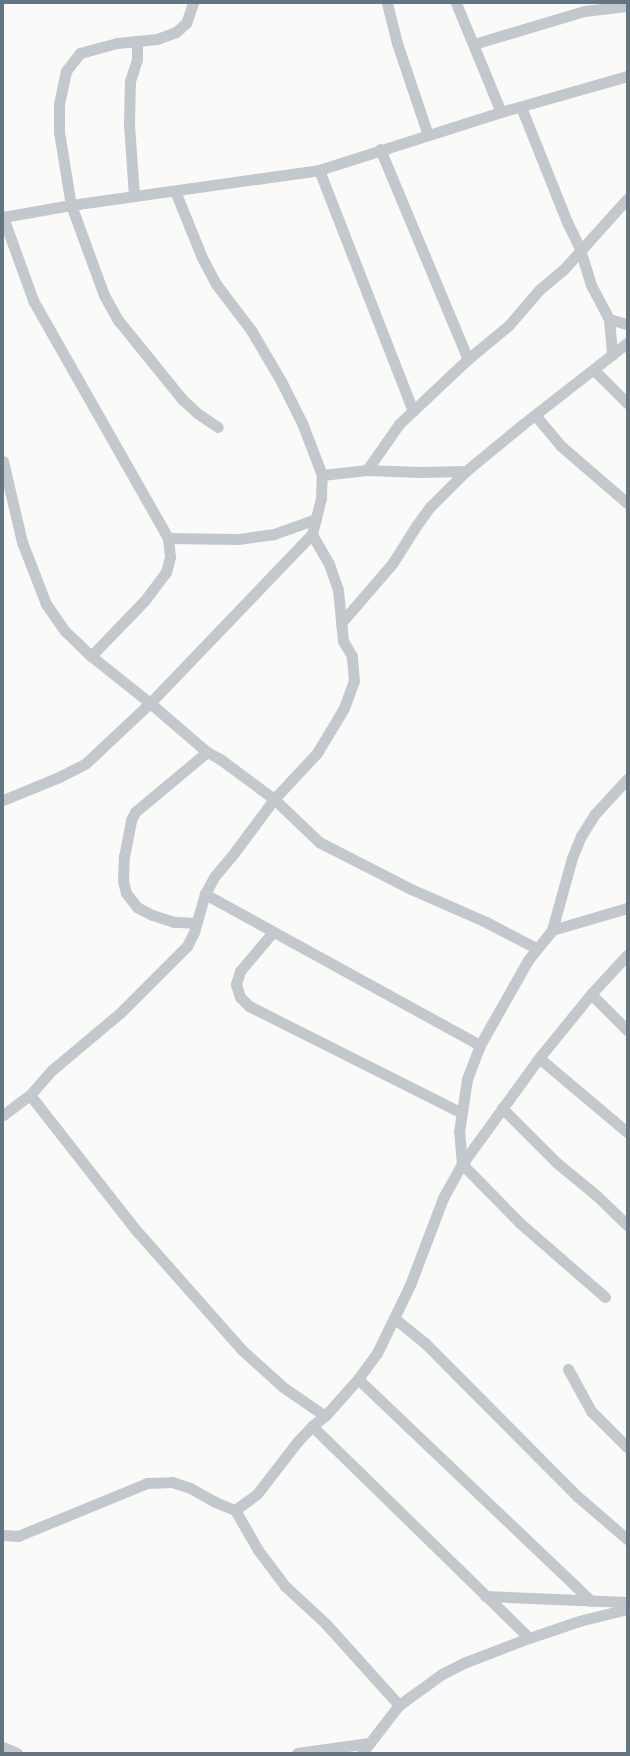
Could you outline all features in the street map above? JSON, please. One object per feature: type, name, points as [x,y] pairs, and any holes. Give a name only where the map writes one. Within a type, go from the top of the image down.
[{"type":"street","points":[[194,3],[186,23],[176,32],[157,39],[117,43],[80,53],[66,71],[58,104],[59,132],[71,205],[104,295],[118,320],[182,399],[197,413],[218,426]]},
{"type":"street","points":[[387,3],[397,43],[428,135]]},
{"type":"street","points":[[456,3],[501,112]]},
{"type":"street","points":[[474,44],[584,11],[627,6]]},
{"type":"street","points":[[134,196],[129,124],[130,81],[136,60],[137,41]]},
{"type":"street","points":[[91,656],[145,600],[166,572],[170,557],[168,538],[33,300],[3,217],[71,205],[319,170],[380,149],[501,112],[627,76]]},
{"type":"street","points":[[521,106],[567,222],[580,249],[591,285],[609,319],[612,355]]},
{"type":"street","points":[[380,149],[468,359]]},
{"type":"street","points":[[319,170],[413,411]]},
{"type":"street","points":[[3,800],[60,777],[85,764],[150,703],[312,534],[321,498],[322,475],[302,423],[281,381],[251,330],[216,284],[203,260],[175,191]]},
{"type":"street","points":[[367,470],[399,424],[468,359],[509,325],[539,290],[563,270],[580,249],[604,226],[627,199]]},
{"type":"street","points":[[609,319],[627,324]]},
{"type":"street","points":[[340,623],[392,564],[430,507],[466,471],[627,343]]},
{"type":"street","points":[[594,370],[627,403]]},
{"type":"street","points":[[535,415],[561,446],[627,503]]},
{"type":"street","points":[[3,461],[22,542],[46,604],[65,631],[91,656],[150,703],[207,752],[220,759],[274,799],[319,842],[411,889],[486,922],[536,948]]},
{"type":"street","points":[[322,475],[367,470],[419,472],[466,471]]},
{"type":"street","points":[[168,538],[237,539],[274,534],[316,519]]},
{"type":"street","points":[[3,1115],[30,1095],[52,1070],[121,1012],[187,946],[205,894],[214,877],[231,857],[274,799],[316,753],[344,708],[354,682],[352,656],[343,641],[340,623],[338,590],[329,564],[312,534]]},
{"type":"street","points":[[196,923],[174,922],[152,915],[137,907],[126,893],[123,881],[124,857],[131,820],[135,812],[207,752]]},
{"type":"street","points":[[605,1297],[520,1223],[462,1164],[459,1132],[467,1079],[480,1045],[506,997],[536,948],[552,930],[572,858],[581,836],[594,815],[627,779]]},
{"type":"street","points":[[205,894],[480,1045]]},
{"type":"street","points":[[552,930],[627,908]]},
{"type":"street","points":[[273,932],[240,971],[236,984],[240,997],[249,1006],[462,1113]]},
{"type":"street","points":[[235,1510],[257,1494],[312,1426],[325,1416],[358,1379],[377,1353],[410,1285],[443,1198],[462,1164],[539,1058],[591,994],[627,955]]},
{"type":"street","points":[[591,994],[627,1030]]},
{"type":"street","points":[[539,1058],[627,1132]]},
{"type":"street","points":[[30,1095],[135,1229],[242,1350],[283,1387],[325,1416]]},
{"type":"street","points":[[502,1108],[552,1159],[597,1196],[627,1225]]},
{"type":"street","points":[[394,1318],[424,1342],[577,1496],[627,1539]]},
{"type":"street","points":[[568,1369],[591,1411],[627,1447]]},
{"type":"street","points":[[358,1379],[591,1601]]},
{"type":"street","points":[[312,1426],[529,1638]]},
{"type":"street","points":[[3,1535],[18,1536],[147,1483],[172,1482],[235,1510],[258,1550],[285,1586],[326,1624],[399,1705]]},
{"type":"street","points":[[485,1596],[627,1602]]},
{"type":"street","points":[[362,1753],[399,1705],[448,1671],[466,1662],[529,1638],[579,1621],[627,1609]]},
{"type":"street","points":[[296,1753],[369,1743]]},
{"type":"street","points":[[3,1747],[17,1753]]}]
